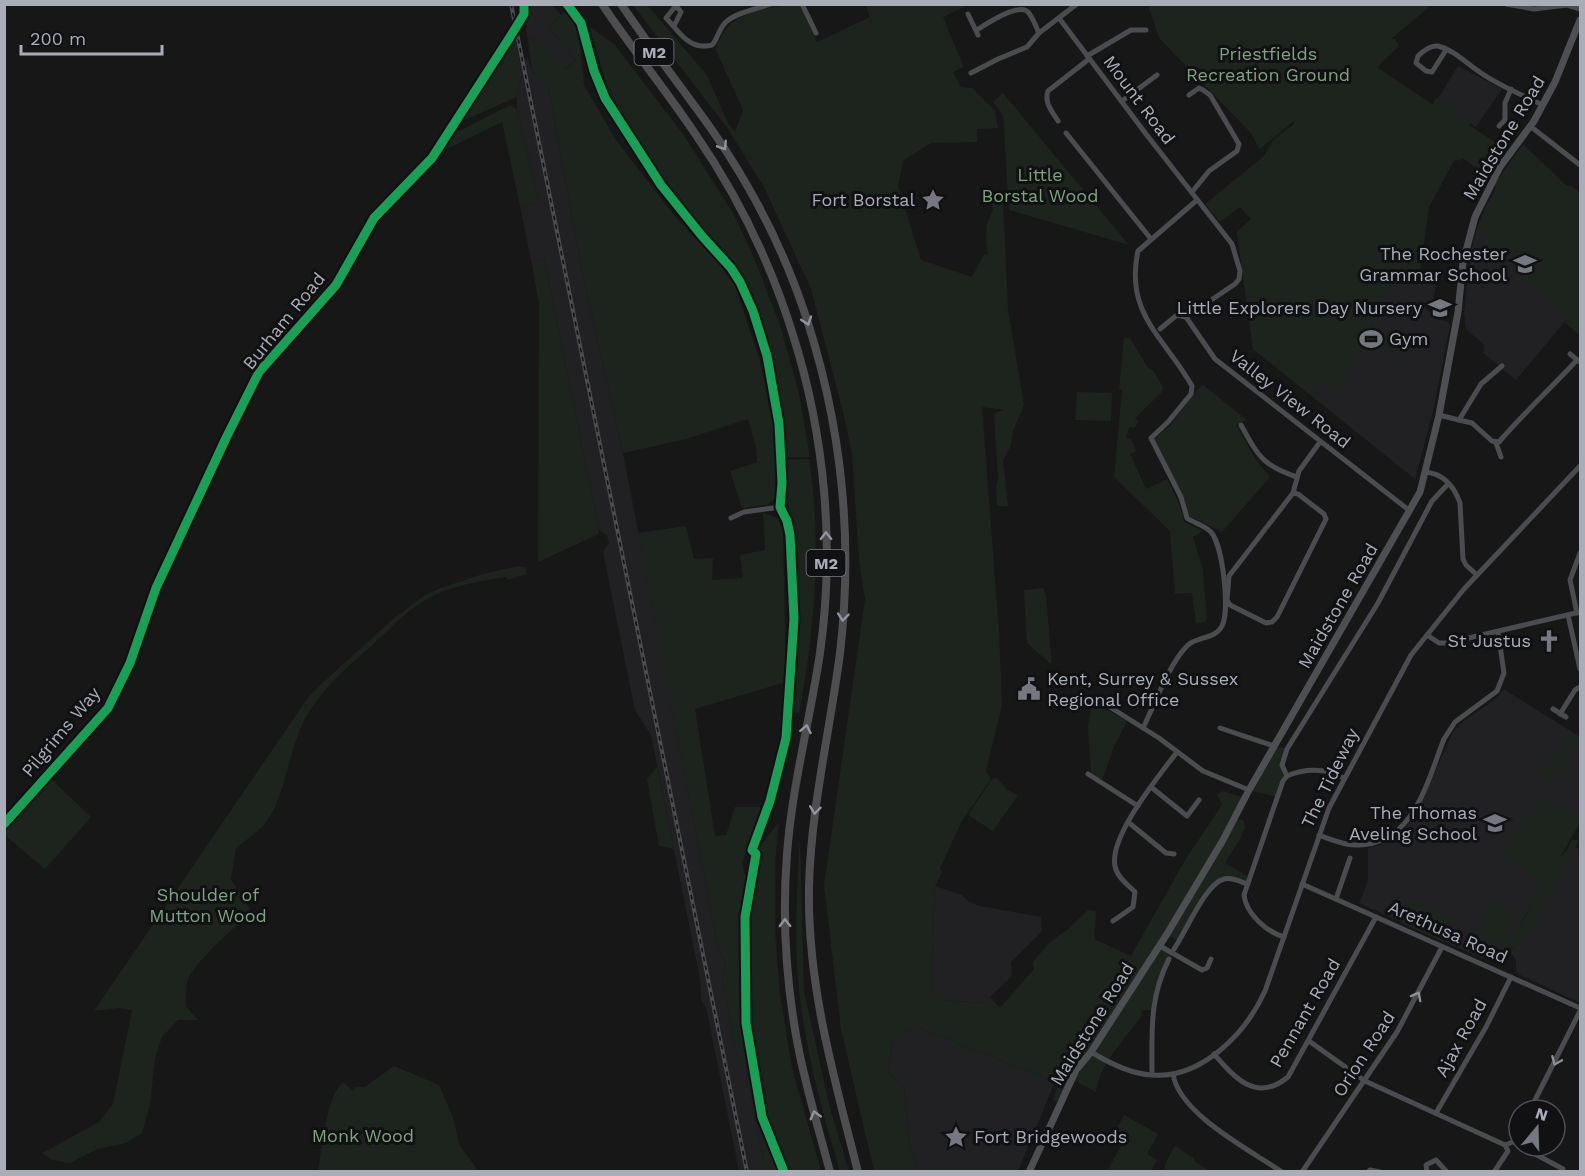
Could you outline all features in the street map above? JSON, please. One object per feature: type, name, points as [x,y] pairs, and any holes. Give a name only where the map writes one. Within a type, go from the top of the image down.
[{"type":"highway","name":"M2","points":[[602,4],[697,136],[742,210],[769,267],[789,322],[806,379],[814,418],[826,519],[824,606],[817,668],[791,818],[787,855],[785,924],[789,982],[798,1046],[830,1172]]},
{"type":"highway","name":"M2","points":[[621,4],[717,138],[759,208],[780,251],[807,320],[833,419],[844,506],[845,594],[837,675],[815,808],[809,911],[813,970],[823,1033],[858,1172]]},
{"type":"main road","name":"Maidstone Road","points":[[1029,1172],[1076,1070],[1091,1052],[1160,946],[1223,840],[1420,492],[1439,415],[1458,312],[1463,262],[1472,227],[1482,200],[1500,167],[1543,105],[1581,20]]},
{"type":"street","name":"Burham Road","points":[[156,588],[226,438],[260,372],[336,285],[374,218],[432,158],[524,14],[524,4]]},
{"type":"street","points":[[567,4],[581,23],[594,71],[605,98],[661,185],[731,268],[746,293],[762,338],[779,424],[782,483],[780,507],[744,512],[731,518]]},
{"type":"street","points":[[674,26],[690,43],[710,46],[726,21],[771,4]]},
{"type":"street","points":[[970,73],[1031,44],[1039,33],[1077,4]]},
{"type":"street","points":[[1506,4],[1534,9],[1570,5],[1581,9]]},
{"type":"street","points":[[803,6],[816,33]]},
{"type":"street","points":[[968,14],[978,32],[993,19],[1026,7],[1039,33]]},
{"type":"street","name":"Mount Road","points":[[1059,18],[1197,200]]},
{"type":"street","points":[[1058,121],[1047,104],[1048,91],[1088,58],[1131,30],[1146,30]]},
{"type":"street","points":[[1446,50],[1432,72],[1426,72],[1417,63],[1418,56],[1430,47],[1436,46],[1446,50],[1462,59],[1481,73],[1543,105]]},
{"type":"street","points":[[1122,101],[1157,75]]},
{"type":"street","points":[[1189,95],[1199,88],[1208,94],[1239,144],[1237,151],[1209,171],[1192,192]]},
{"type":"street","points":[[1499,126],[1505,120],[1505,101],[1511,89]]},
{"type":"street","points":[[1530,126],[1580,162]]},
{"type":"street","points":[[1066,133],[1151,239]]},
{"type":"street","points":[[1143,728],[1180,654],[1191,642],[1214,635],[1221,628],[1225,589],[1215,538],[1207,529],[1187,518],[1181,498],[1150,438],[1168,422],[1189,397],[1193,388],[1146,320],[1139,300],[1136,281],[1137,254],[1197,200],[1232,244],[1240,271],[1239,279],[1186,317],[1177,315],[1160,328]]},
{"type":"street","name":"Valley View Road","points":[[1186,317],[1215,359],[1410,511]]},
{"type":"street","points":[[1496,443],[1579,361],[1570,354]]},
{"type":"street","points":[[1460,420],[1481,384],[1502,366]]},
{"type":"street","points":[[1439,415],[1472,423],[1496,443],[1501,457]]},
{"type":"street","points":[[1241,425],[1255,450],[1268,465],[1297,477]]},
{"type":"street","points":[[1293,493],[1324,514],[1326,519],[1277,617],[1272,622],[1266,623],[1230,605],[1227,600],[1229,576],[1293,493],[1297,477],[1320,442]]},
{"type":"street","name":"The Tideway","points":[[1091,1052],[1123,1068],[1152,1075],[1173,1074],[1196,1065],[1214,1054],[1237,1034],[1260,1003],[1331,803],[1410,657],[1477,575],[1581,466]]},
{"type":"street","points":[[1426,472],[1440,475],[1460,503],[1463,559],[1477,575]]},
{"type":"street","name":"Maidstone Road","points":[[1247,884],[1283,781],[1287,776],[1282,765],[1287,749],[1383,594],[1432,501],[1448,484]]},
{"type":"street","points":[[1427,635],[1443,644],[1579,612],[1570,580],[1581,553]]},
{"type":"street","name":"Pilgrims Way","points":[[4,824],[108,708],[130,663],[156,588]]},
{"type":"street","points":[[1568,615],[1581,669]]},
{"type":"street","points":[[1319,835],[1343,843],[1361,845],[1392,836],[1405,825],[1413,813],[1450,729],[1465,714],[1497,691],[1504,673],[1498,632]]},
{"type":"street","points":[[1552,709],[1563,715],[1575,690],[1581,687]]},
{"type":"street","points":[[1089,697],[1105,704],[1143,728],[1203,771],[1250,790]]},
{"type":"street","points":[[1220,728],[1275,746]]},
{"type":"street","points":[[1113,921],[1133,907],[1135,892],[1119,876],[1115,865],[1115,852],[1138,806],[1178,752]]},
{"type":"street","points":[[1287,776],[1327,770],[1344,778]]},
{"type":"street","points":[[1088,774],[1138,806]]},
{"type":"street","points":[[1151,788],[1187,816],[1199,800]]},
{"type":"street","points":[[1128,822],[1166,853],[1174,854]]},
{"type":"street","points":[[1336,899],[1350,858]]},
{"type":"street","points":[[1174,949],[1215,883],[1228,879],[1247,884],[1245,895],[1247,907],[1268,930],[1284,937]]},
{"type":"street","name":"Arethusa Road","points":[[1302,884],[1511,976],[1581,1010]]},
{"type":"street","name":"Pennant Road","points":[[1214,1054],[1246,1086],[1266,1088],[1288,1077],[1376,917]]},
{"type":"street","points":[[1160,946],[1202,970],[1207,968],[1211,959]]},
{"type":"street","name":"Orion Road","points":[[1302,1172],[1397,1032],[1442,947]]},
{"type":"street","name":"Maidstone Road","points":[[1152,1075],[1152,1010],[1169,959]]},
{"type":"street","name":"Ajax Road","points":[[1436,1113],[1486,1027],[1511,976]]},
{"type":"street","points":[[1536,1098],[1581,1010]]},
{"type":"street","points":[[1309,1041],[1365,1081],[1505,1145],[1508,1150],[1494,1172]]},
{"type":"street","points":[[1173,1074],[1176,1088],[1194,1112],[1282,1172]]},
{"type":"street","points":[[1543,1158],[1563,1168]]},
{"type":"street","points":[[1427,1172],[1426,1165],[1436,1160],[1447,1172]]},
{"type":"street","points":[[1368,1172],[1380,1172]]},
{"type":"shaded area","points":[[527,5],[552,5],[561,15],[549,28],[576,60],[564,69],[538,37],[528,41]]},
{"type":"shaded area","points":[[528,58],[532,71],[549,90],[581,267],[623,453],[718,948],[726,963],[722,978],[738,1062],[745,1062],[764,1171],[739,1171],[706,1007],[701,1000],[700,979],[651,735],[635,710],[603,552],[609,543],[607,536],[599,530],[544,259],[531,260],[520,206],[539,202],[517,110],[517,97],[522,75],[520,59]]},
{"type":"shaded area","points":[[1458,66],[1502,89],[1476,127],[1437,100]]},
{"type":"shaded area","points":[[1443,111],[1427,140],[1455,159],[1429,207],[1418,283],[1436,285],[1433,301],[1427,300],[1425,309],[1436,314],[1435,318],[1448,322],[1450,325],[1433,412],[1415,479],[1253,349],[1237,232],[1251,219],[1240,207]]},
{"type":"shaded area","name":"The Rochester Grammar School","points":[[1488,201],[1580,303],[1516,380],[1483,353],[1484,345],[1466,329],[1464,313],[1470,256],[1477,228]]},
{"type":"shaded area","name":"The Thomas Aveling School","points":[[1504,689],[1580,737],[1580,823],[1505,950],[1494,949],[1481,958],[1359,903],[1368,881],[1368,848],[1380,845],[1405,828],[1416,813],[1453,732],[1464,721],[1494,700]]},
{"type":"shaded area","points":[[1573,845],[1580,850],[1580,1003],[1516,973],[1516,960],[1510,952]]},
{"type":"shaded area","points":[[935,886],[962,895],[969,902],[980,906],[1041,917],[1042,931],[1011,962],[1012,976],[984,1003],[942,1000],[931,988]]},
{"type":"shaded area","points":[[919,1028],[1055,1082],[1018,1171],[919,1171],[910,1146],[904,1089],[888,1072],[893,1037]]},
{"type":"green space","points":[[633,5],[647,5],[707,75],[728,123],[735,132],[743,110],[715,48],[727,28],[740,18],[766,9],[802,5],[817,42],[870,17],[866,5],[968,5],[943,17],[964,67],[953,72],[961,87],[972,88],[995,111],[998,128],[977,129],[977,142],[931,143],[903,161],[898,186],[921,260],[972,277],[984,254],[988,255],[987,224],[993,210],[991,196],[1000,197],[1003,200],[1008,309],[1024,405],[1013,431],[1011,445],[1003,460],[1008,506],[997,506],[996,488],[998,478],[994,414],[1004,410],[982,407],[999,631],[1002,706],[986,771],[991,779],[962,821],[940,868],[942,872],[935,886],[931,988],[942,1000],[983,1003],[990,997],[1000,1008],[1034,969],[1033,962],[1049,943],[1088,910],[1096,911],[1094,939],[1131,956],[1185,860],[1222,805],[1217,794],[1223,791],[1242,797],[1236,817],[1244,821],[1245,828],[1225,863],[1250,878],[1247,884],[1234,879],[1215,883],[1179,942],[1167,934],[1160,946],[1171,953],[1152,1010],[1142,1010],[1141,1017],[1120,1043],[1102,1071],[1096,1092],[1072,1079],[1060,1103],[1053,1100],[1057,1088],[1055,1082],[919,1028],[893,1037],[888,1072],[904,1089],[910,1146],[919,1171],[874,1171],[841,1029],[824,885],[865,600],[859,559],[852,454],[843,412],[811,289],[764,187],[728,129]]},
{"type":"green space","name":"Priestfields Recreation Ground","points":[[1148,5],[1429,5],[1391,39],[1395,39],[1399,45],[1378,68],[1433,105],[1435,99],[1438,98],[1460,109],[1463,118],[1472,123],[1469,125],[1504,148],[1486,174],[1462,158],[1460,161],[1454,159],[1429,207],[1419,278],[1399,278],[1380,295],[1363,351],[1359,350],[1349,378],[1346,378],[1342,389],[1321,382],[1313,397],[1253,349],[1237,232],[1251,219],[1240,207],[1220,222],[1205,204],[1263,157],[1274,139],[1293,125],[1295,120],[1260,149],[1250,132],[1159,38]]},
{"type":"green space","points":[[569,10],[578,25],[584,85],[616,140],[677,219],[717,261],[735,286],[760,361],[774,427],[776,498],[767,505],[742,508],[730,471],[757,462],[756,447],[748,419],[686,439],[623,453],[581,267],[549,90],[532,71],[528,41],[538,37],[565,69],[576,60],[549,28]]},
{"type":"green space","points":[[589,26],[615,45],[683,134],[733,213],[752,253],[780,325],[799,393],[810,457],[784,457],[783,427],[768,346],[743,280],[662,181],[611,99]]},
{"type":"green space","points":[[516,37],[522,75],[517,97],[458,123]]},
{"type":"green space","name":"Little Borstal Wood","points":[[1003,93],[1129,245],[1009,210],[1003,115],[993,102]]},
{"type":"green space","points":[[510,105],[517,110],[539,202],[520,206],[502,122],[443,151],[450,136]]},
{"type":"green space","points":[[1523,144],[1567,186],[1572,186],[1580,193],[1580,335],[1565,323],[1567,316],[1558,308],[1555,310],[1550,307],[1552,303],[1523,278],[1532,266],[1515,252],[1499,270],[1479,253],[1491,239],[1477,228],[1496,187],[1494,185]]},
{"type":"green space","points":[[544,259],[599,534],[538,562],[539,303],[531,260]]},
{"type":"green space","points":[[1399,331],[1426,342],[1423,349],[1404,342],[1400,354],[1383,350],[1388,338],[1395,340]]},
{"type":"green space","points":[[1124,338],[1130,338],[1148,368],[1153,370],[1163,387],[1162,392],[1135,418],[1138,422],[1134,428],[1129,427],[1126,438],[1131,439],[1136,451],[1130,454],[1146,489],[1167,479],[1179,504],[1184,522],[1203,531],[1193,537],[1203,569],[1207,621],[1196,624],[1192,593],[1175,594],[1170,531],[1114,477]]},
{"type":"green space","points":[[1203,385],[1247,420],[1236,425],[1256,460],[1270,477],[1222,532],[1189,516],[1179,488],[1153,440],[1170,426],[1194,393]]},
{"type":"green space","points":[[1077,392],[1112,393],[1111,421],[1075,420]]},
{"type":"green space","points":[[809,459],[816,554],[813,618],[799,713],[793,713],[796,620],[792,535],[786,492],[785,460]]},
{"type":"green space","points":[[763,513],[778,518],[783,534],[786,682],[695,709],[715,836],[726,835],[735,807],[763,807],[742,863],[745,875],[763,855],[759,848],[779,822],[775,862],[775,932],[780,994],[792,1068],[821,1171],[764,1171],[745,1062],[738,1063],[722,978],[726,963],[718,948],[638,533],[686,526],[694,559],[713,558],[712,580],[743,578],[740,555],[765,550]]},
{"type":"green space","name":"Shoulder of Mutton Wood","points":[[519,566],[526,568],[526,574],[508,580],[506,577],[485,580],[443,591],[418,605],[348,667],[316,701],[301,727],[273,811],[261,828],[236,848],[231,879],[252,913],[197,965],[187,982],[186,1006],[198,1020],[178,1020],[162,1037],[155,1058],[150,1104],[142,1133],[126,1143],[97,1149],[70,1163],[52,1160],[42,1153],[99,1122],[113,1104],[132,1010],[119,1008],[94,1011],[307,699],[393,619],[425,595],[486,573]]},
{"type":"green space","points":[[1043,588],[1046,595],[1052,665],[1027,643],[1024,590]]},
{"type":"green space","points":[[1092,702],[1127,721],[1113,749],[1102,780],[1091,773],[1088,726]]},
{"type":"green space","points":[[1568,730],[1578,736],[1572,753],[1559,774],[1549,781],[1541,781],[1538,778],[1564,744]]},
{"type":"green space","points":[[1274,746],[1287,749],[1283,758],[1287,776],[1277,797],[1249,790]]},
{"type":"green space","points":[[657,767],[674,849],[659,846],[647,779]]},
{"type":"green space","points":[[997,778],[1007,790],[1018,795],[993,831],[968,815],[992,779]]},
{"type":"green space","points":[[51,779],[91,817],[45,869],[5,835],[5,829]]},
{"type":"green space","points":[[1542,795],[1580,818],[1580,823],[1559,858],[1572,840],[1578,840],[1531,931],[1510,949],[1504,951],[1502,946],[1524,919],[1531,906],[1532,898],[1543,881],[1502,857]]},
{"type":"green space","points":[[800,837],[804,991],[830,1108],[849,1171],[840,1171],[816,1085],[803,1020],[796,938]]},
{"type":"green space","points":[[1415,900],[1446,916],[1450,921],[1448,939],[1444,942],[1401,923],[1405,908],[1410,901]]},
{"type":"green space","points":[[1492,901],[1516,912],[1501,945],[1476,933]]},
{"type":"green space","name":"Monk Wood","points":[[394,1066],[439,1085],[453,1117],[459,1144],[478,1171],[318,1171],[329,1111],[337,1089],[343,1082],[353,1091],[356,1087],[365,1087]]},
{"type":"green space","points":[[1124,1115],[1158,1134],[1147,1154],[1157,1160],[1151,1171],[1107,1171],[1124,1141],[1113,1135]]},
{"type":"green space","points":[[1175,1146],[1194,1158],[1194,1161],[1210,1171],[1164,1171]]},
{"type":"railway","points":[[511,4],[747,1172]]},
{"type":"cycle path","points":[[4,824],[108,708],[130,663],[156,588],[259,372],[336,285],[374,218],[432,158],[524,14],[524,4]]},
{"type":"cycle path","points":[[567,4],[581,23],[594,71],[605,98],[661,185],[731,268],[740,282],[753,311],[767,356],[779,424],[782,483],[780,507],[787,521],[790,535],[794,619],[786,738],[770,801],[752,850],[756,854],[745,917],[746,1023],[762,1117],[784,1172]]},
{"type":"place","name":"Fort Borstal","points":[[933,200]]},
{"type":"place","name":"The Rochester Grammar School","points":[[1525,264]]},
{"type":"place","name":"Little Explorers Day Nursery","points":[[1440,308]]},
{"type":"place","name":"Gym","points":[[1371,339]]},
{"type":"place","name":"St Justus","points":[[1549,641]]},
{"type":"place","name":"Kent, Surrey & Sussex Regional Office","points":[[1029,689]]},
{"type":"place","name":"The Thomas Aveling School","points":[[1495,823]]},
{"type":"place","name":"Fort Bridgewoods","points":[[956,1137]]}]
